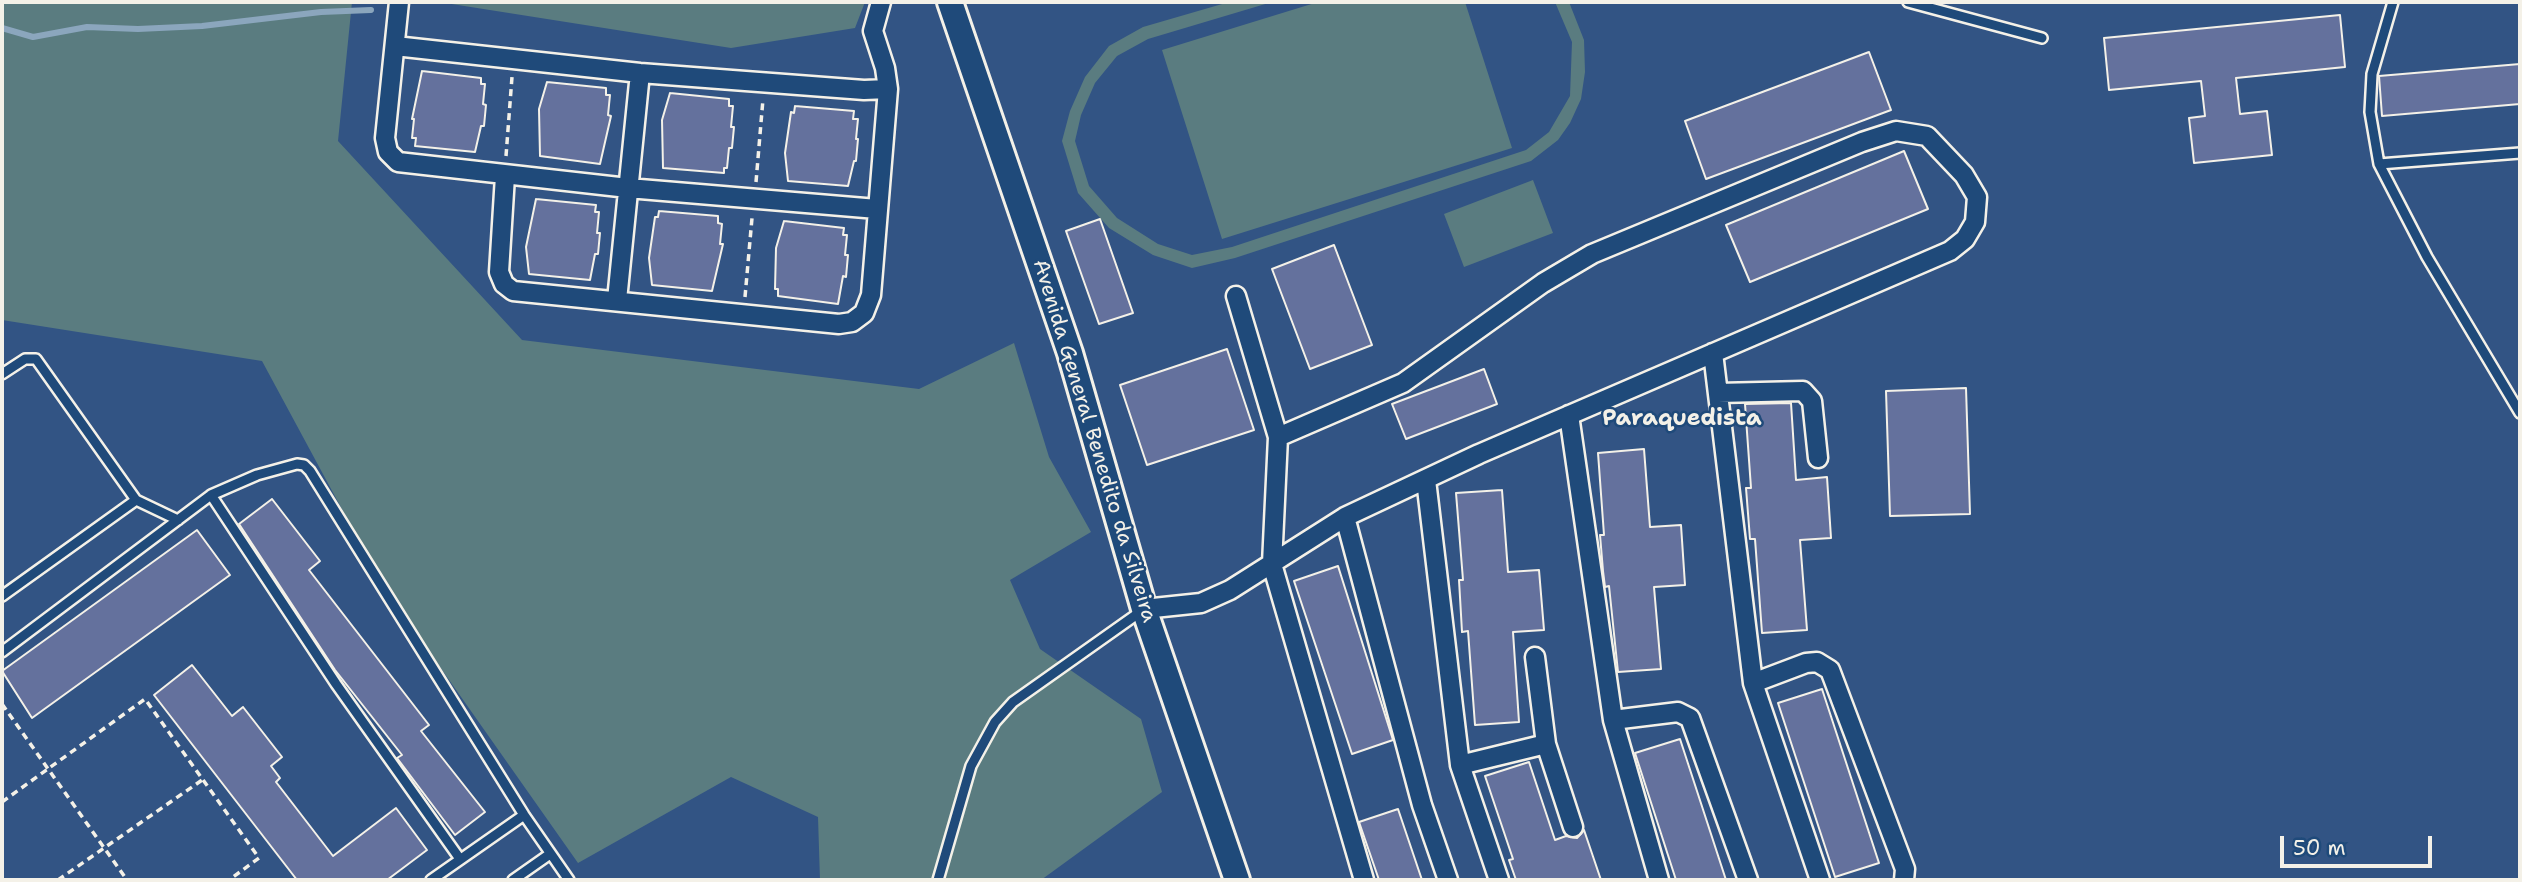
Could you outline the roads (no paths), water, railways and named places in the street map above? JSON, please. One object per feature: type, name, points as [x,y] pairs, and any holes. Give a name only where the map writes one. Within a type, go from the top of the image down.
[{"type":"main road","name":"Avenida General Benedito da Silveira","points":[[950,2],[1070,353],[1144,609],[1237,880]]},
{"type":"street","points":[[398,2],[385,138],[391,156],[406,165],[628,188],[877,209]]},
{"type":"street","points":[[505,176],[499,267],[504,284],[524,294],[617,300],[833,323],[852,322],[864,313],[870,302],[888,89],[886,68],[873,31],[881,2]]},
{"type":"street","points":[[395,46],[640,73],[864,90],[888,89]]},
{"type":"street","points":[[617,300],[640,73]]},
{"type":"street","points":[[1144,609],[1201,603],[1230,590],[1345,517],[1569,415],[1950,251],[1965,239],[1975,222],[1977,197],[1964,175],[1927,136],[1896,131],[1863,142],[1592,254],[1543,284],[1403,383],[1278,437]]},
{"type":"street","points":[[1236,296],[1278,437],[1272,564],[1364,880]]},
{"type":"street","points":[[1713,353],[1753,683],[1820,880]]},
{"type":"street","points":[[1718,393],[1804,391],[1812,401],[1818,458]]},
{"type":"street","points":[[1569,415],[1613,720],[1659,880]]},
{"type":"street","points":[[1426,480],[1460,765],[1499,880]]},
{"type":"street","points":[[1345,517],[1422,805],[1448,880]]},
{"type":"street","points":[[1535,657],[1546,744],[1573,827]]},
{"type":"street","points":[[1753,683],[1806,663],[1817,662],[1830,670],[1905,869],[1904,880]]},
{"type":"street","points":[[1613,720],[1678,712],[1690,719],[1748,880]]},
{"type":"street","points":[[1460,765],[1546,744]]},
{"type":"lane","points":[[1908,2],[2042,38]]},
{"type":"lane","points":[[2393,2],[2372,74],[2370,111],[2379,164],[2427,257],[2520,413]]},
{"type":"lane","points":[[2379,164],[2520,153]]},
{"type":"lane","points":[[2,374],[25,359],[36,359],[136,500],[178,520]]},
{"type":"lane","points":[[2,652],[211,495],[257,475],[297,464],[304,465],[524,815],[569,880]]},
{"type":"lane","points":[[211,495],[336,684],[460,859]]},
{"type":"lane","points":[[2,596],[136,500]]},
{"type":"lane","points":[[938,880],[971,766],[995,722],[1013,702],[1144,609]]},
{"type":"lane","points":[[431,880],[524,815]]},
{"type":"lane","points":[[513,880],[550,854]]},
{"type":"waterway","points":[[2,28],[33,37],[87,27],[138,29],[202,26],[321,12],[371,10]]},
{"type":"district","name":"Paraquedista","points":[[1682,419]]}]
